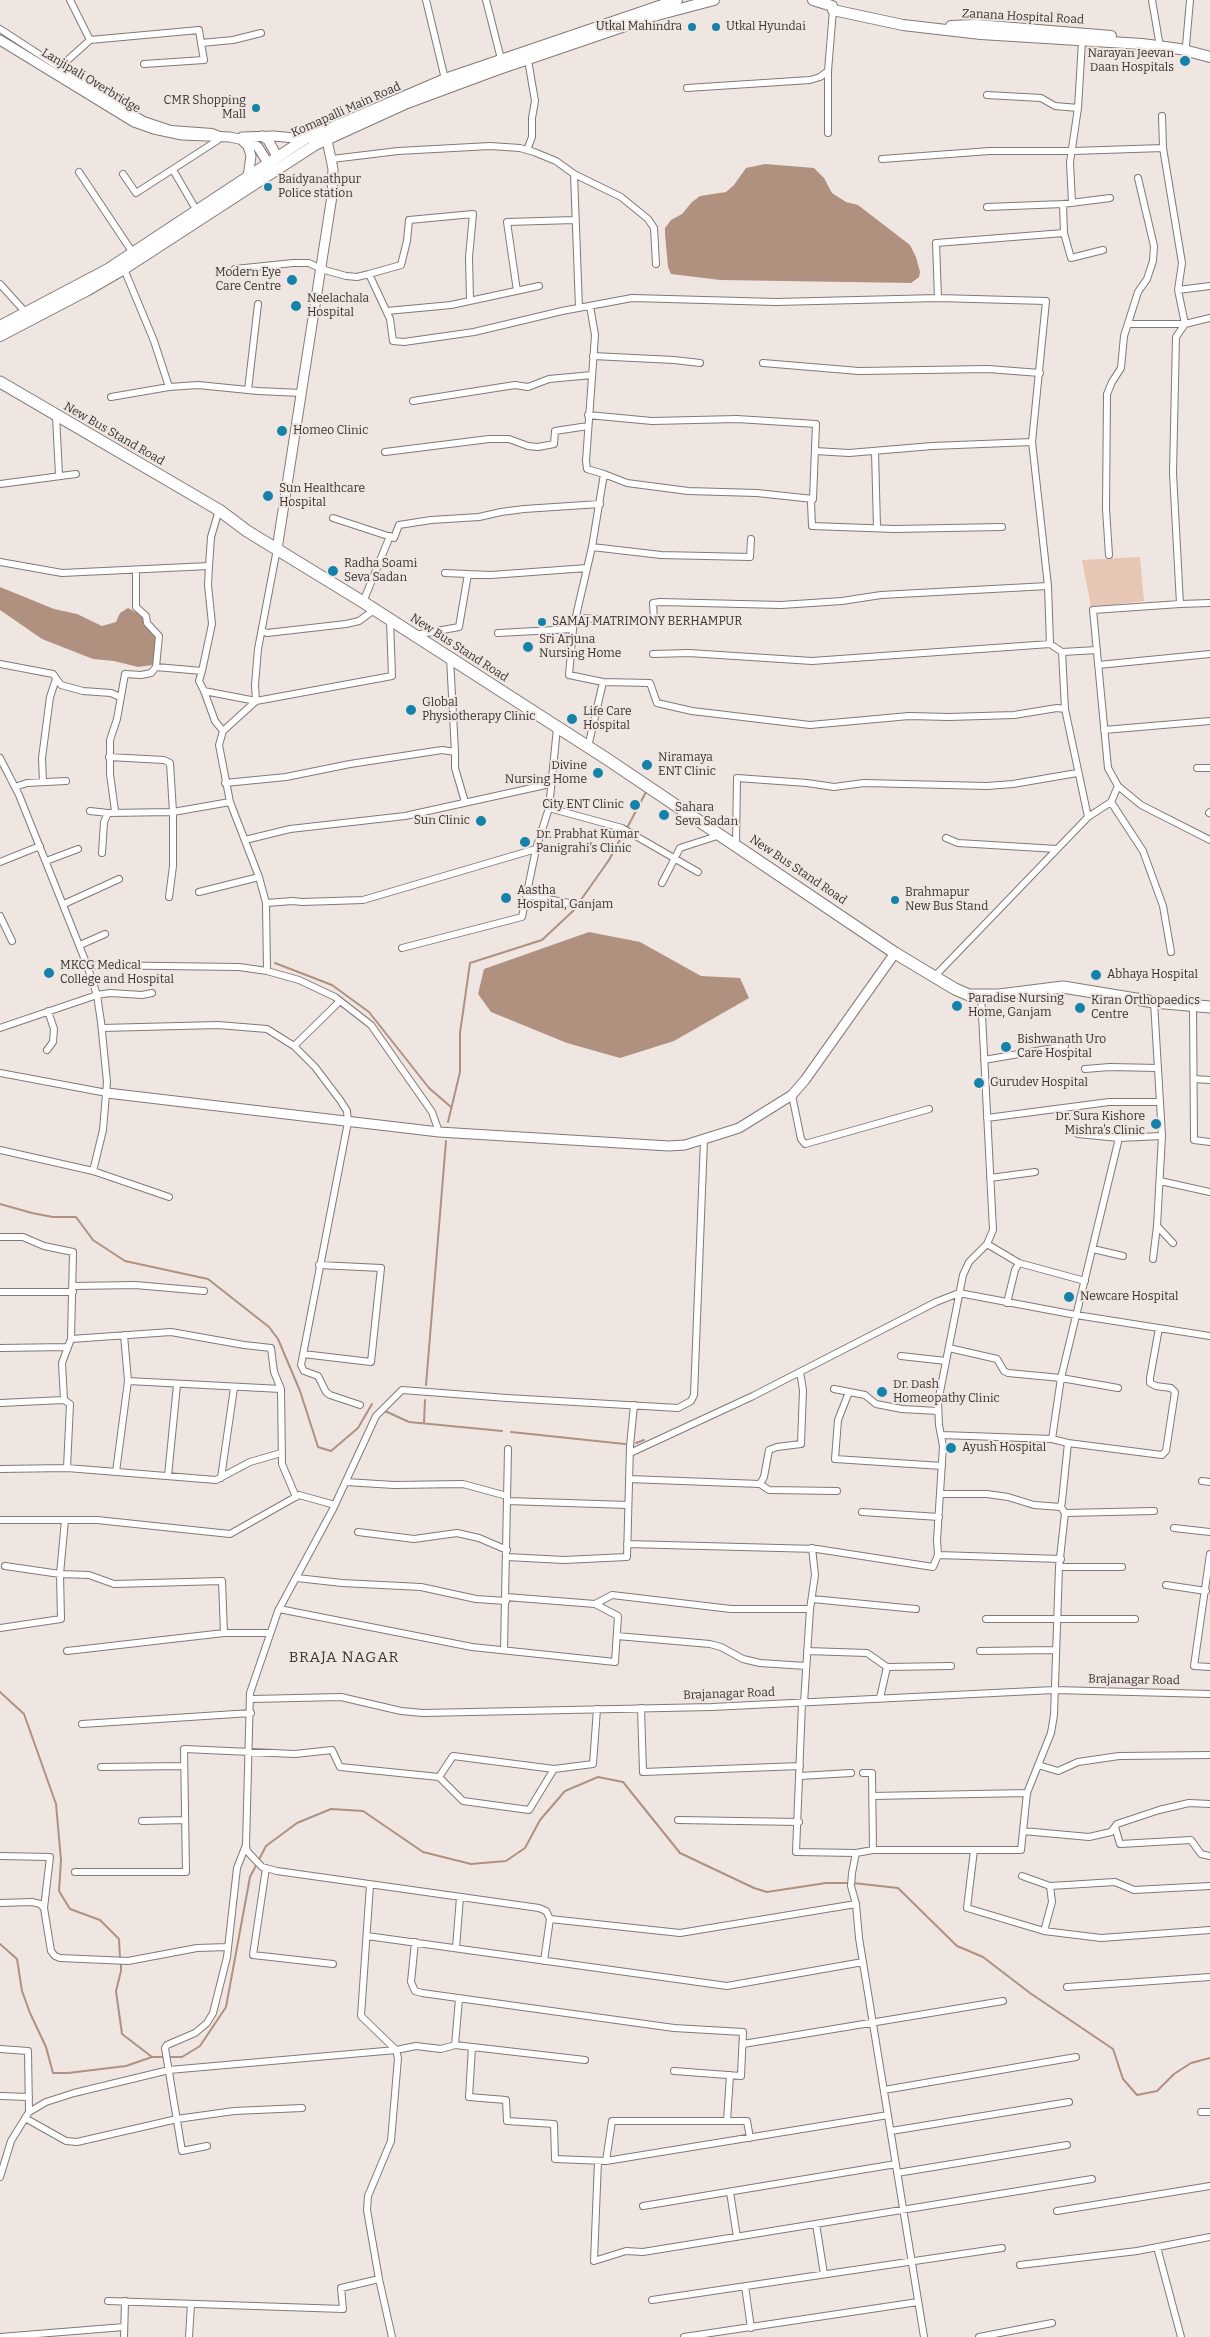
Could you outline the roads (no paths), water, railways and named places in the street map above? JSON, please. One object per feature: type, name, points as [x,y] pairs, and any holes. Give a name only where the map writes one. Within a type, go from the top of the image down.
[{"type":"highway","name":"New Bus Stand Road","points":[[0,382],[219,510],[247,531],[363,602],[588,747],[736,844],[895,953],[955,989],[969,995],[981,995],[1063,988],[1154,1002],[1210,1007]]},
{"type":"main road","name":"Komapalli Main Road","points":[[29,316],[91,280],[248,177],[271,167],[277,156],[305,139],[446,79],[666,2],[677,0]]},
{"type":"main road","points":[[0,326],[29,316],[124,269],[271,167],[407,103],[657,15],[714,0]]},
{"type":"main road","points":[[813,0],[903,26],[981,34],[1142,44],[1180,49],[1210,56]]},
{"type":"main road","name":"Zanana Hospital Road","points":[[832,4],[903,22],[933,26],[977,25],[1159,41],[1186,46],[1210,56]]},
{"type":"main road","points":[[0,336],[29,316]]},
{"type":"street","points":[[70,0],[90,40]]},
{"type":"street","points":[[426,0],[446,79]]},
{"type":"street","points":[[486,0],[501,59]]},
{"type":"street","points":[[1152,0],[1159,41]]},
{"type":"street","points":[[1186,46],[1190,0]]},
{"type":"street","points":[[828,133],[828,71],[832,4]]},
{"type":"street","points":[[0,29],[111,101],[144,120],[171,128],[212,132],[248,146],[251,156],[248,177]]},
{"type":"street","points":[[60,67],[90,40],[199,30],[204,60],[144,64]]},
{"type":"street","points":[[201,43],[233,40],[260,33]]},
{"type":"street","name":"Lanjipali Overbridge","points":[[0,40],[116,112],[144,126],[182,135],[229,138],[262,136],[305,139]]},
{"type":"street","points":[[1072,203],[1070,162],[1073,152],[1078,108],[1082,41]]},
{"type":"street","points":[[527,150],[532,137],[532,118],[535,101],[528,60]]},
{"type":"street","points":[[687,88],[810,80],[820,77],[828,71]]},
{"type":"street","points":[[987,95],[1041,98],[1055,106],[1078,108]]},
{"type":"street","points":[[1162,116],[1163,148],[1182,263],[1178,290],[1185,324],[1176,337],[1173,473],[1180,604]]},
{"type":"street","points":[[262,136],[268,140],[277,156]]},
{"type":"street","points":[[124,174],[136,193],[229,138],[255,144],[271,167]]},
{"type":"street","points":[[256,701],[255,685],[262,631],[277,548],[332,196],[332,159],[327,140]]},
{"type":"street","points":[[332,159],[398,151],[490,146],[527,150],[556,161],[574,174],[621,197],[648,218],[654,228],[656,264]]},
{"type":"street","points":[[882,159],[990,151],[1073,152],[1163,148]]},
{"type":"street","points":[[173,170],[197,211]]},
{"type":"street","points":[[79,172],[133,253]]},
{"type":"street","points":[[574,174],[579,308]]},
{"type":"street","points":[[1110,554],[1106,509],[1106,401],[1112,382],[1122,368],[1122,346],[1138,292],[1147,279],[1154,261],[1154,246],[1138,178]]},
{"type":"street","points":[[987,206],[1063,204],[1110,198]]},
{"type":"street","points":[[1063,204],[1064,233],[1072,258],[1103,250]]},
{"type":"street","points":[[235,269],[309,263],[320,269],[357,277],[401,265],[407,241],[409,220],[473,214],[469,257],[470,300]]},
{"type":"street","points":[[517,291],[507,222],[575,220]]},
{"type":"street","points":[[938,298],[936,243],[1064,233]]},
{"type":"street","points":[[124,269],[158,350],[169,387]]},
{"type":"street","points":[[369,274],[387,311],[393,341],[404,342],[474,332],[632,298],[776,302],[938,298],[1046,301],[1032,442],[1048,586],[1050,644]]},
{"type":"street","points":[[0,284],[29,316]]},
{"type":"street","points":[[387,311],[427,308],[539,286]]},
{"type":"street","points":[[1178,290],[1210,286]]},
{"type":"street","points":[[248,390],[258,304]]},
{"type":"street","points":[[590,306],[595,335],[588,415],[587,469],[627,483],[688,491],[757,493],[813,499]]},
{"type":"street","points":[[1128,324],[1185,324],[1210,318]]},
{"type":"street","points":[[594,356],[700,363]]},
{"type":"street","points":[[763,363],[859,371],[988,368],[1040,373]]},
{"type":"street","points":[[413,401],[515,385],[528,387],[549,379],[592,375]]},
{"type":"street","points":[[111,397],[169,387],[198,385],[301,393]]},
{"type":"street","points":[[588,415],[652,421],[737,419],[816,424],[813,499],[811,502],[812,526],[876,528],[1002,527]]},
{"type":"street","points":[[56,416],[58,475]]},
{"type":"street","points":[[385,452],[489,439],[510,439],[528,446],[538,447],[554,444],[555,430],[588,426]]},
{"type":"street","points":[[815,451],[874,452],[932,446],[1032,442]]},
{"type":"street","points":[[874,452],[876,528]]},
{"type":"street","points":[[0,484],[76,474]]},
{"type":"street","points":[[604,474],[592,547],[573,629],[569,674],[603,682],[650,683],[657,702],[692,711],[810,725],[910,716],[958,717],[1014,714],[1057,708],[1065,710]]},
{"type":"street","points":[[333,518],[394,538],[399,525],[479,517],[524,509],[600,504]]},
{"type":"street","points":[[219,510],[211,537],[209,566],[208,585],[212,624],[199,681],[215,721],[223,731]]},
{"type":"street","points":[[363,602],[390,536]]},
{"type":"street","points":[[592,547],[661,555],[750,557],[751,539]]},
{"type":"street","points":[[0,562],[62,573],[209,566]]},
{"type":"street","points":[[445,573],[491,575],[587,568]]},
{"type":"street","points":[[115,811],[109,757],[110,740],[117,719],[120,697],[126,674],[141,675],[151,673],[156,667],[159,636],[146,623],[146,616],[136,607],[136,570]]},
{"type":"street","points":[[413,635],[459,627],[468,574]]},
{"type":"street","points":[[576,618],[648,622],[654,620],[653,604],[660,602],[781,605],[842,601],[882,595],[1048,586]]},
{"type":"street","points":[[1210,603],[1093,610],[1108,768],[1118,786],[1141,805],[1210,840]]},
{"type":"street","points":[[262,631],[268,633],[346,624],[359,621],[374,610]]},
{"type":"street","points":[[204,691],[256,701],[392,676],[390,620]]},
{"type":"street","points":[[498,633],[573,629]]},
{"type":"street","points":[[653,654],[689,653],[812,661],[1050,644],[1062,652],[1097,650]]},
{"type":"street","points":[[1062,652],[1065,710],[1088,818]]},
{"type":"street","points":[[1098,665],[1210,654]]},
{"type":"street","points":[[450,658],[455,752],[454,768],[465,802]]},
{"type":"street","points":[[0,664],[53,674],[61,685],[83,691],[111,693],[120,697]]},
{"type":"street","points":[[156,667],[202,671]]},
{"type":"street","points":[[43,782],[42,758],[50,697],[56,678]]},
{"type":"street","points":[[588,747],[603,682]]},
{"type":"street","points":[[256,701],[223,731],[219,745],[230,802],[259,877],[266,903],[267,970]]},
{"type":"street","points":[[1104,730],[1210,721]]},
{"type":"street","points":[[402,948],[522,917],[536,850],[549,808],[556,728]]},
{"type":"street","points":[[226,782],[286,777],[350,764],[442,750],[455,752]]},
{"type":"street","points":[[109,757],[164,760],[170,763],[173,812],[173,874],[169,897]]},
{"type":"street","points":[[0,758],[16,787],[64,904],[96,995],[102,1028],[107,1093],[102,1130],[93,1171]]},
{"type":"street","points":[[1197,768],[1210,768]]},
{"type":"street","points":[[736,844],[737,778],[807,783],[834,788],[864,784],[988,786],[1013,784],[1077,772]]},
{"type":"street","points":[[16,787],[27,783],[66,781]]},
{"type":"street","points":[[245,840],[290,829],[405,816],[465,802],[508,795],[550,784]]},
{"type":"street","points":[[934,977],[1088,818],[1111,802],[1118,786]]},
{"type":"street","points":[[90,811],[108,813],[115,811],[128,813],[173,812],[230,802]]},
{"type":"street","points":[[1111,802],[1144,851],[1163,906],[1171,952]]},
{"type":"street","points":[[549,808],[622,828],[698,872]]},
{"type":"street","points":[[102,853],[104,822],[108,813]]},
{"type":"street","points":[[662,883],[680,848],[721,834]]},
{"type":"street","points":[[946,838],[958,843],[1058,849]]},
{"type":"street","points":[[0,862],[40,846]]},
{"type":"street","points":[[46,861],[78,849]]},
{"type":"street","points":[[266,903],[363,900],[536,850]]},
{"type":"street","points":[[199,892],[259,877]]},
{"type":"street","points":[[64,904],[119,879]]},
{"type":"street","points":[[526,895],[574,904]]},
{"type":"street","points":[[0,916],[12,942]]},
{"type":"street","points":[[80,945],[105,934]]},
{"type":"street","points":[[0,1073],[107,1093],[439,1132],[669,1146],[704,1140],[740,1128],[792,1095],[805,1080],[895,953]]},
{"type":"street","points":[[87,965],[239,967],[267,970],[299,980],[340,1001],[371,1025],[427,1104],[439,1132]]},
{"type":"street","points":[[0,1028],[96,995],[110,993],[142,995],[152,993]]},
{"type":"street","points":[[627,1544],[812,1548],[933,1567],[938,1555],[942,1466],[942,1435],[938,1411],[946,1361],[963,1275],[969,1262],[987,1244],[993,1230],[981,995]]},
{"type":"street","points":[[294,1046],[340,1001]]},
{"type":"street","points":[[1153,1259],[1157,1226],[1162,1136],[1154,1002]]},
{"type":"street","points":[[1193,1005],[1194,1140],[1210,1142]]},
{"type":"street","points":[[47,1050],[53,1042],[54,1029],[48,1011]]},
{"type":"street","points":[[102,1028],[218,1025],[267,1029],[294,1046],[315,1067],[340,1100],[347,1111],[348,1122],[301,1365],[304,1372],[318,1376],[326,1392],[360,1405]]},
{"type":"street","points":[[984,1060],[1065,1046]]},
{"type":"street","points":[[1085,1069],[1110,1067],[1158,1068]]},
{"type":"street","points":[[1194,1079],[1210,1080]]},
{"type":"street","points":[[792,1095],[800,1139],[805,1144],[929,1109]]},
{"type":"street","points":[[987,1118],[1109,1102],[1160,1102]]},
{"type":"street","points":[[1078,1134],[1119,1138],[1162,1136]]},
{"type":"street","points":[[1052,1439],[1061,1378],[1119,1138]]},
{"type":"street","points":[[207,2146],[182,2151],[165,2048],[167,2044],[195,2033],[207,2023],[213,2013],[228,1947],[237,1868],[246,1848],[248,1752],[251,1713],[250,1693],[279,1609],[335,1506],[376,1416],[402,1390],[678,1408],[691,1401],[694,1395],[704,1140]]},
{"type":"street","points":[[0,1150],[93,1171],[169,1197]]},
{"type":"street","points":[[990,1178],[1035,1172]]},
{"type":"street","points":[[1160,1181],[1210,1192]]},
{"type":"street","points":[[1157,1226],[1173,1242]]},
{"type":"street","points":[[0,1237],[23,1237],[44,1246],[74,1252],[71,1339],[62,1364],[64,1400]]},
{"type":"street","points":[[987,1244],[1019,1263],[1085,1281]]},
{"type":"street","points":[[1093,1249],[1123,1256]]},
{"type":"street","points":[[1006,1303],[1015,1270],[1019,1263]]},
{"type":"street","points":[[303,1354],[371,1362],[380,1268],[319,1265]]},
{"type":"street","points":[[0,1292],[135,1285],[204,1291]]},
{"type":"street","points":[[630,1453],[752,1396],[936,1302],[959,1293],[1076,1315],[1210,1336]]},
{"type":"street","points":[[942,1435],[1052,1439],[1162,1455],[1166,1451],[1175,1392],[1171,1388],[1156,1386],[1150,1382],[1159,1328]]},
{"type":"street","points":[[71,1339],[171,1332],[271,1348],[274,1372],[280,1389],[282,1464],[296,1497]]},
{"type":"street","points":[[116,1472],[128,1381],[124,1335]]},
{"type":"street","points":[[0,1348],[68,1347]]},
{"type":"street","points":[[949,1348],[997,1360],[1004,1371],[1008,1373],[1027,1373],[1118,1388]]},
{"type":"street","points":[[900,1356],[946,1361]]},
{"type":"street","points":[[760,1484],[764,1477],[769,1450],[801,1444],[803,1390],[800,1372]]},
{"type":"street","points":[[128,1381],[280,1389]]},
{"type":"street","points":[[168,1476],[177,1385]]},
{"type":"street","points":[[220,1478],[234,1388]]},
{"type":"street","points":[[834,1389],[864,1395],[876,1404],[902,1409],[938,1411]]},
{"type":"street","points":[[849,1392],[838,1420],[834,1460],[942,1466]]},
{"type":"street","points":[[0,1403],[64,1400],[70,1404],[66,1468]]},
{"type":"street","points":[[358,1532],[414,1539],[457,1533],[479,1538],[507,1553],[564,1560],[627,1557],[630,1453],[634,1405]]},
{"type":"street","points":[[812,1548],[815,1575],[810,1609],[803,1703],[799,1822],[796,1852],[856,1853],[872,1850],[1021,1850],[1028,1793],[1051,1733],[1059,1567],[1068,1442]]},
{"type":"street","points":[[504,1650],[508,1450]]},
{"type":"street","points":[[0,1469],[66,1468],[216,1480],[250,1462],[282,1453]]},
{"type":"street","points":[[629,1479],[760,1484],[770,1490],[837,1491]]},
{"type":"street","points":[[1202,1481],[1210,1482]]},
{"type":"street","points":[[346,1482],[394,1485],[463,1484],[507,1498],[628,1505]]},
{"type":"street","points":[[940,1494],[987,1494],[1063,1510],[1154,1511]]},
{"type":"street","points":[[0,1520],[97,1520],[230,1534],[299,1495],[335,1506]]},
{"type":"street","points":[[862,1512],[939,1517]]},
{"type":"street","points":[[0,1628],[61,1619],[60,1574],[66,1520]]},
{"type":"street","points":[[1174,1528],[1210,1532]]},
{"type":"street","points":[[1210,1554],[1194,1666],[1210,1666]]},
{"type":"street","points":[[938,1555],[1061,1559]]},
{"type":"street","points":[[5,1566],[60,1574],[89,1575],[114,1584],[222,1581],[224,1633]]},
{"type":"street","points":[[1059,1567],[1122,1567]]},
{"type":"street","points":[[279,1609],[472,1647],[615,1662],[618,1616],[595,1604],[476,1599],[421,1587],[342,1583],[297,1578]]},
{"type":"street","points":[[1166,1585],[1206,1591]]},
{"type":"street","points":[[595,1604],[612,1595],[731,1609],[810,1609]]},
{"type":"street","points":[[812,1599],[916,1609]]},
{"type":"street","points":[[986,1619],[1135,1619]]},
{"type":"street","points":[[67,1651],[224,1633],[270,1633]]},
{"type":"street","points":[[617,1636],[710,1644],[760,1663],[806,1666]]},
{"type":"street","points":[[980,1651],[1056,1650]]},
{"type":"street","points":[[807,1651],[867,1653],[887,1667],[951,1666]]},
{"type":"street","points":[[880,1698],[887,1667]]},
{"type":"street","name":"Brajanagar Road","points":[[251,1698],[342,1697],[401,1711],[423,1713],[803,1703],[1054,1690],[1210,1694]]},
{"type":"street","points":[[642,1708],[643,1772],[800,1766]]},
{"type":"street","points":[[439,1777],[453,1756],[554,1769],[593,1764],[597,1709]]},
{"type":"street","points":[[82,1724],[251,1713]]},
{"type":"street","points":[[75,1872],[186,1872],[184,1749],[295,1754],[332,1750],[340,1767],[439,1777],[463,1801],[529,1810],[554,1769]]},
{"type":"street","points":[[1038,1765],[1058,1771],[1078,1762],[1119,1756],[1210,1755]]},
{"type":"street","points":[[101,1767],[184,1766]]},
{"type":"street","points":[[800,1776],[851,1773]]},
{"type":"street","points":[[863,1773],[872,1773],[872,1850]]},
{"type":"street","points":[[872,1796],[1028,1793]]},
{"type":"street","points":[[1023,1831],[1089,1837],[1111,1832],[1117,1824],[1189,1803],[1210,1804]]},
{"type":"street","points":[[142,1821],[185,1820]]},
{"type":"street","points":[[678,1820],[799,1822]]},
{"type":"street","points":[[1114,1827],[1120,1844],[1191,1840],[1201,1854],[1210,1856]]},
{"type":"street","points":[[246,1848],[264,1868],[370,1885],[539,1908],[546,1911],[550,1919],[544,1960]]},
{"type":"street","points":[[974,1850],[967,1908],[1044,1932],[1101,1938],[1210,1930]]},
{"type":"street","points":[[856,1853],[851,1886],[856,1904],[863,1962],[924,2337]]},
{"type":"street","points":[[0,1856],[50,1858],[44,1908],[51,1951],[60,1958],[113,1962],[128,1961],[196,1948],[228,1947]]},
{"type":"street","points":[[264,1868],[253,1955],[333,1964]]},
{"type":"street","points":[[1022,1876],[1050,1886],[1115,1882],[1134,1890],[1210,1886]]},
{"type":"street","points":[[370,1885],[361,2016],[396,2050],[398,2071],[391,2141],[368,2196],[367,2210],[379,2280],[392,2337]]},
{"type":"street","points":[[1044,1932],[1052,1902],[1050,1886]]},
{"type":"street","points":[[456,1948],[460,1897]]},
{"type":"street","points":[[0,1902],[32,1902],[40,1904],[44,1908]]},
{"type":"street","points":[[550,1919],[680,1933],[856,1904]]},
{"type":"street","points":[[367,1936],[727,1986],[863,1962]]},
{"type":"street","points":[[415,1942],[411,1982],[415,1991],[459,1999],[674,2028],[743,2032],[741,2076],[674,2071]]},
{"type":"street","points":[[1067,1987],[1210,1977]]},
{"type":"street","points":[[455,2045],[459,1999]]},
{"type":"street","points":[[743,2044],[1003,2001]]},
{"type":"street","points":[[0,2177],[11,2141],[27,2115],[46,2102],[168,2068],[396,2050],[416,2046],[441,2050],[455,2045],[585,2060]]},
{"type":"street","points":[[472,2047],[469,2097],[506,2100],[507,2121],[554,2124],[555,2159],[606,2161],[888,2115]]},
{"type":"street","points":[[0,2049],[28,2051],[29,2097],[27,2115]]},
{"type":"street","points":[[884,2090],[1076,2057]]},
{"type":"street","points":[[728,2121],[730,2075]]},
{"type":"street","points":[[0,2096],[29,2097]]},
{"type":"street","points":[[890,2131],[1069,2102]]},
{"type":"street","points":[[27,2115],[66,2141],[77,2142],[177,2119],[234,2111],[302,2108]]},
{"type":"street","points":[[1201,2112],[1210,2112]]},
{"type":"street","points":[[606,2161],[612,2121],[747,2121],[750,2138]]},
{"type":"street","points":[[897,2173],[1067,2145]]},
{"type":"street","points":[[598,2161],[594,2262],[626,2251],[643,2252],[1092,2179]]},
{"type":"street","points":[[643,2206],[896,2164]]},
{"type":"street","points":[[1057,2212],[1210,2186]]},
{"type":"street","points":[[730,2192],[737,2237]]},
{"type":"street","points":[[816,2224],[824,2274]]},
{"type":"street","points":[[1020,2265],[1157,2247],[1210,2237]]},
{"type":"street","points":[[1157,2247],[1181,2337]]},
{"type":"street","points":[[652,2300],[1002,2248]]},
{"type":"street","points":[[108,2300],[343,2309],[340,2288],[379,2280]]},
{"type":"street","points":[[745,2286],[751,2328]]},
{"type":"street","points":[[124,2337],[125,2301]]},
{"type":"street","points":[[684,2337],[918,2302]]},
{"type":"street","points":[[189,2337],[191,2304]]},
{"type":"street","points":[[979,2337],[1052,2323]]},
{"type":"street","points":[[0,2337],[124,2327]]},
{"type":"waterway","points":[[627,828],[646,792]]},
{"type":"waterway","points":[[448,1122],[460,1072],[460,1033],[470,963],[542,940],[573,911],[609,860],[624,832]]},
{"type":"waterway","points":[[275,963],[332,985],[369,1012],[429,1088],[451,1107]]},
{"type":"waterway","points":[[426,1385],[446,1141]]},
{"type":"waterway","points":[[0,1204],[53,1217],[76,1217],[93,1240],[125,1261],[208,1279],[269,1327],[278,1339],[300,1391],[318,1447],[331,1451],[358,1428],[372,1404]]},
{"type":"waterway","points":[[424,1423],[425,1400]]},
{"type":"waterway","points":[[385,1411],[409,1422],[502,1431]]},
{"type":"waterway","points":[[511,1432],[625,1444]]},
{"type":"waterway","points":[[636,1443],[644,1440]]},
{"type":"waterway","points":[[0,1692],[24,1714],[56,1804],[61,1860],[59,1891],[70,1909],[100,1920],[119,1939],[120,1959]]},
{"type":"waterway","points":[[121,1964],[116,1991],[122,2034],[152,2057],[182,2057],[200,2046],[226,2007],[250,1877],[266,1846],[297,1823],[331,1809],[363,1811],[423,1852],[471,1864],[506,1861],[525,1848],[540,1820],[565,1791],[598,1777],[623,1782],[680,1853],[754,1888],[767,1892],[826,1883],[849,1883]]},
{"type":"waterway","points":[[853,1883],[898,1888],[957,1946],[983,1957],[1030,1993],[1113,2049],[1123,2079],[1137,2095],[1157,2091],[1174,2074],[1191,2063],[1210,2058]]},
{"type":"waterway","points":[[0,1944],[17,1959],[22,1991],[46,2047],[53,2073],[126,2066],[152,2057]]},
{"type":"place","name":"Utkal Mahindra","points":[[692,27]]},
{"type":"place","name":"Utkal Hyundai","points":[[716,27]]},
{"type":"place","name":"Narayan Jeevan Daan Hospitals","points":[[1185,61]]},
{"type":"place","name":"CMR Shopping Mall","points":[[256,108]]},
{"type":"place","name":"Baidyanathpur Police station","points":[[268,187]]},
{"type":"place","name":"Modern Eye Care Centre","points":[[292,280]]},
{"type":"place","name":"Neelachala Hospital","points":[[296,306]]},
{"type":"place","name":"Homeo Clinic","points":[[282,431]]},
{"type":"place","name":"Sun Healthcare Hospital","points":[[268,496]]},
{"type":"place","name":"Radha Soami Seva Sadan","points":[[333,571]]},
{"type":"place","name":"SAMAJ MATRIMONY BERHAMPUR","points":[[542,622]]},
{"type":"place","name":"Sri Arjuna Nursing Home","points":[[528,647]]},
{"type":"place","name":"Global Physiotherapy Clinic","points":[[411,710]]},
{"type":"place","name":"Life Care Hospital","points":[[572,719]]},
{"type":"place","name":"Niramaya ENT Clinic","points":[[647,765]]},
{"type":"place","name":"Divine Nursing Home","points":[[598,773]]},
{"type":"place","name":"City ENT Clinic","points":[[635,805]]},
{"type":"place","name":"Sahara Seva Sadan","points":[[664,815]]},
{"type":"place","name":"Sun Clinic","points":[[481,821]]},
{"type":"place","name":"Dr. Prabhat Kumar Panigrahi's Clinic","points":[[525,842]]},
{"type":"place","name":"Aastha Hospital, Ganjam","points":[[506,898]]},
{"type":"place","name":"Brahmapur New Bus Stand","points":[[895,900]]},
{"type":"place","name":"MKCG Medical College and Hospital","points":[[49,973]]},
{"type":"place","name":"Abhaya Hospital","points":[[1096,975]]},
{"type":"place","name":"Paradise Nursing Home, Ganjam","points":[[957,1006]]},
{"type":"place","name":"Kiran Orthopaedics Centre","points":[[1080,1008]]},
{"type":"place","name":"Bishwanath Uro Care Hospital","points":[[1006,1047]]},
{"type":"place","name":"Gurudev Hospital","points":[[979,1083]]},
{"type":"place","name":"Dr. Sura Kishore Mishra's Clinic","points":[[1156,1124]]},
{"type":"place","name":"Newcare Hospital","points":[[1069,1297]]},
{"type":"place","name":"Dr. Dash Homeopathy Clinic","points":[[882,1392]]},
{"type":"place","name":"Ayush Hospital","points":[[951,1448]]},
{"type":"district","name":"BRAJA NAGAR","points":[[344,1658]]}]
